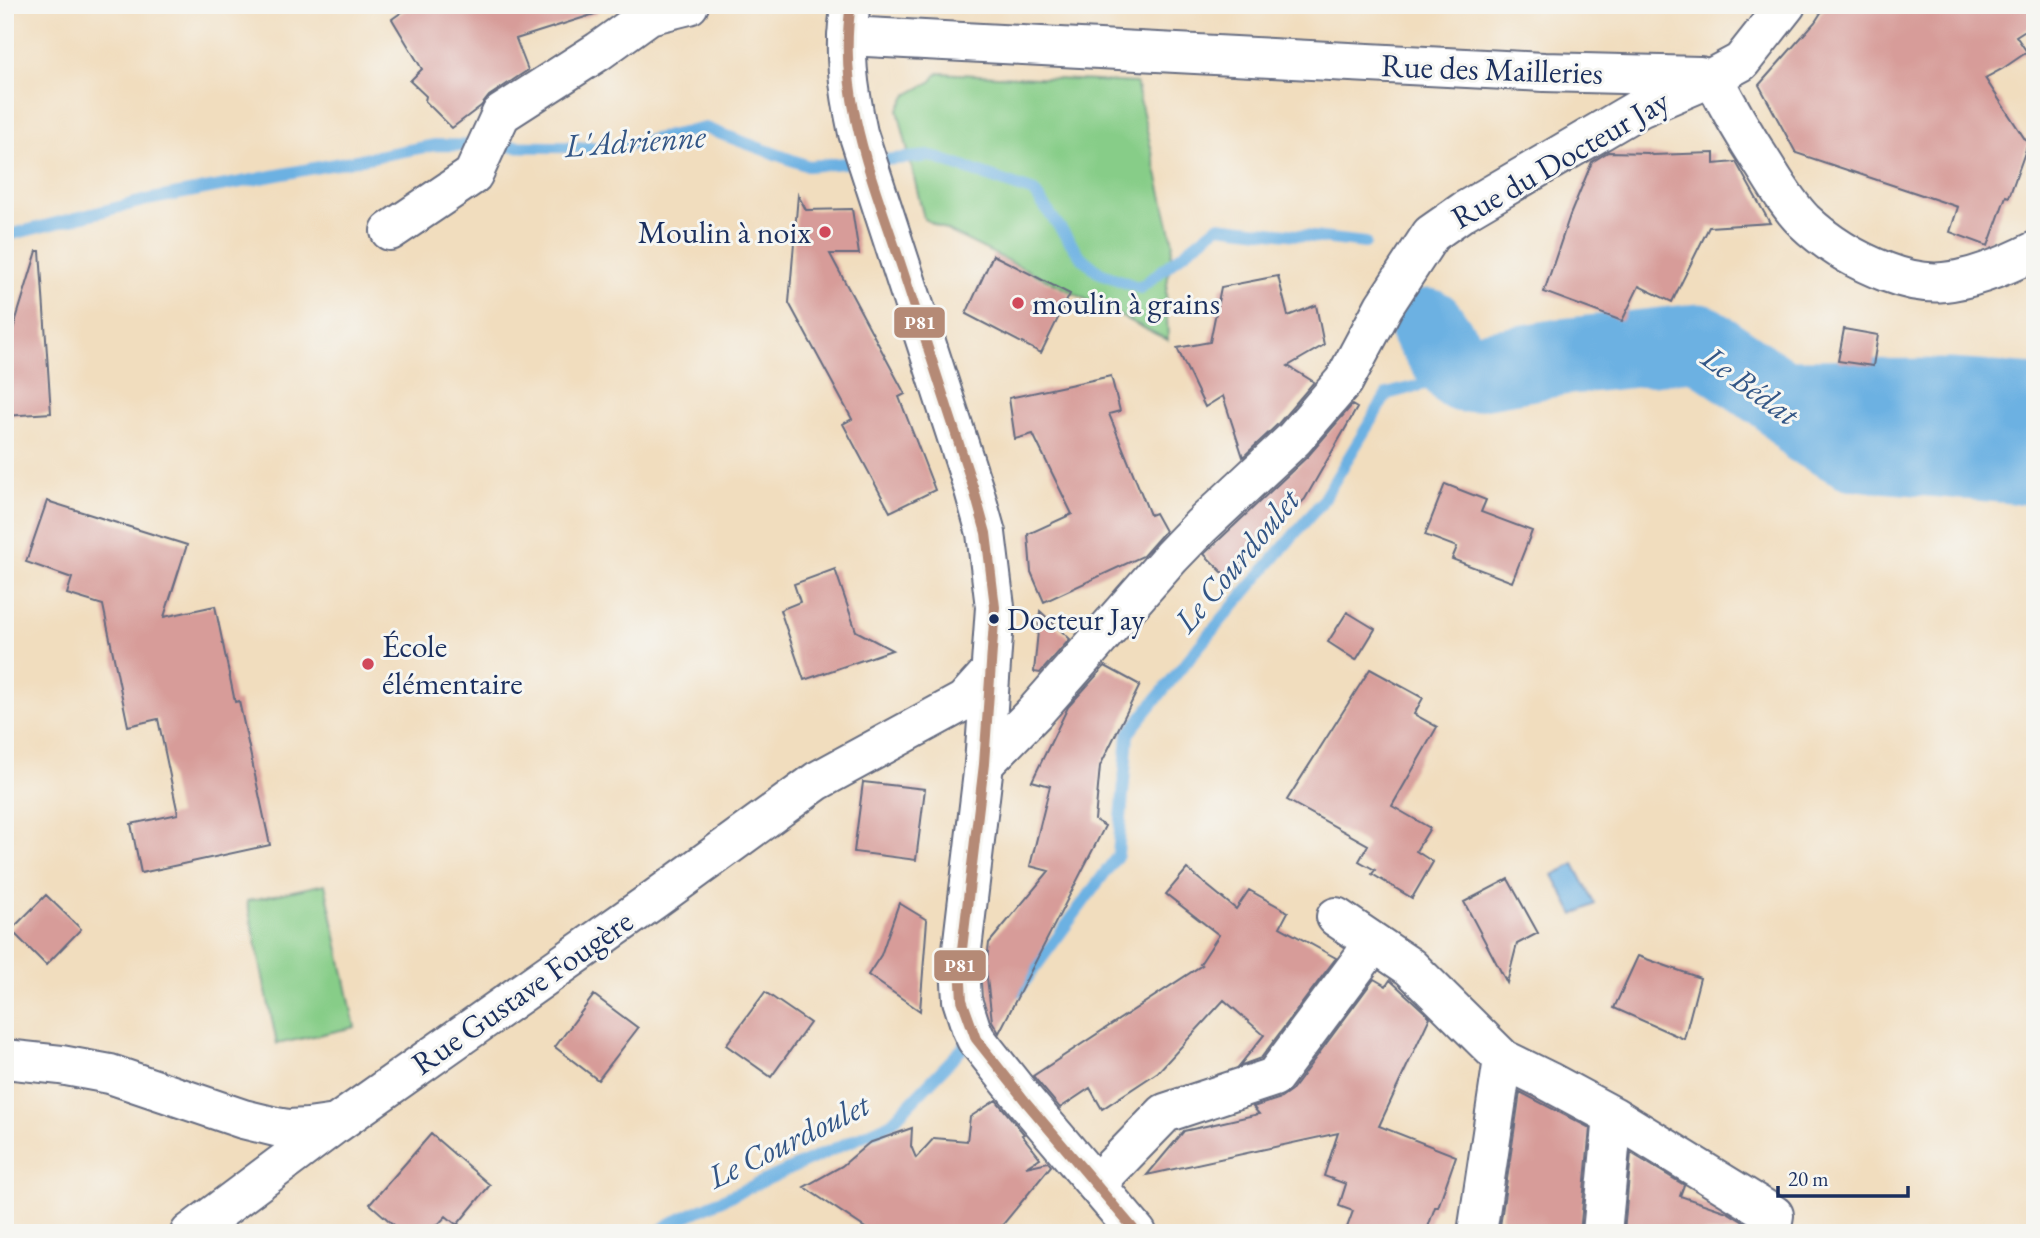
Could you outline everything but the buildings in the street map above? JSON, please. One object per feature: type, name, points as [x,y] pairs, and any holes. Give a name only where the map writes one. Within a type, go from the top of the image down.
[{"type":"street","points":[[390,230],[473,175],[501,114],[599,51],[649,15],[689,5]]},
{"type":"street","name":"Rue du Docteur Jay","points":[[984,764],[1035,712],[1171,557],[1294,439],[1344,381],[1384,306],[1431,234],[1464,211],[1640,108],[1741,62],[1786,5]]},
{"type":"street","points":[[849,21],[848,79],[853,114],[970,477],[986,533],[995,607],[984,764],[960,966],[962,1000],[971,1028],[986,1052],[1137,1233]]},
{"type":"street","name":"Rue des Mailleries","points":[[849,21],[1544,72],[1713,77]]},
{"type":"street","points":[[1713,77],[1732,115],[1791,206],[1823,237],[1874,268],[1899,277],[1945,282],[1982,274],[2035,251]]},
{"type":"street","name":"Rue Gustave Fougère","points":[[5,1059],[110,1074],[243,1119],[276,1127],[308,1128],[336,1124],[817,781],[964,701],[990,671]]},
{"type":"street","points":[[1336,917],[1410,967],[1503,1059],[1613,1116],[1774,1215],[1771,1233]]},
{"type":"street","points":[[1096,1184],[1165,1114],[1274,1077],[1374,943]]},
{"type":"street","points":[[1477,1233],[1503,1059]]},
{"type":"street","points":[[1602,1233],[1613,1116]]},
{"type":"street","points":[[190,1233],[336,1124]]},
{"type":"green space","points":[[938,73],[1136,83],[1173,242],[1166,292],[1168,340],[924,219],[898,110],[907,95],[932,81]]},
{"type":"green space","points":[[325,884],[355,1027],[277,1044],[247,901]]},
{"type":"water","points":[[1574,864],[1595,904],[1574,915],[1553,875]]},
{"type":"waterway","name":"L'Adrienne","points":[[5,236],[147,200],[435,145],[612,148],[705,128],[808,166],[931,156],[1034,192],[1081,257],[1100,273],[1140,288],[1218,226],[1365,243]]},
{"type":"waterway","name":"Le Bédat","points":[[1428,327],[1463,374],[1561,357],[1699,342],[1781,398],[1810,428],[1854,452],[2035,467]]},
{"type":"waterway","name":"Le Courdoulet","points":[[1018,991],[1118,855],[1128,734],[1321,503],[1387,394],[1463,374]]},
{"type":"waterway","points":[[1781,398],[1949,397],[2035,403]]},
{"type":"waterway","name":"Le Courdoulet","points":[[658,1233],[669,1224],[891,1123],[1003,1006]]},
{"type":"transit line","name":"P81","points":[[851,5],[849,73],[860,139],[974,490],[986,533],[995,607],[984,764],[960,966],[962,1000],[976,1039],[1137,1233]]},
{"type":"place","name":"Moulin à noix","points":[[825,232]]},
{"type":"place","name":"moulin à grains","points":[[1018,303]]},
{"type":"place","name":"Docteur Jay","points":[[994,619]]},
{"type":"place","name":"École élémentaire","points":[[368,664]]}]
